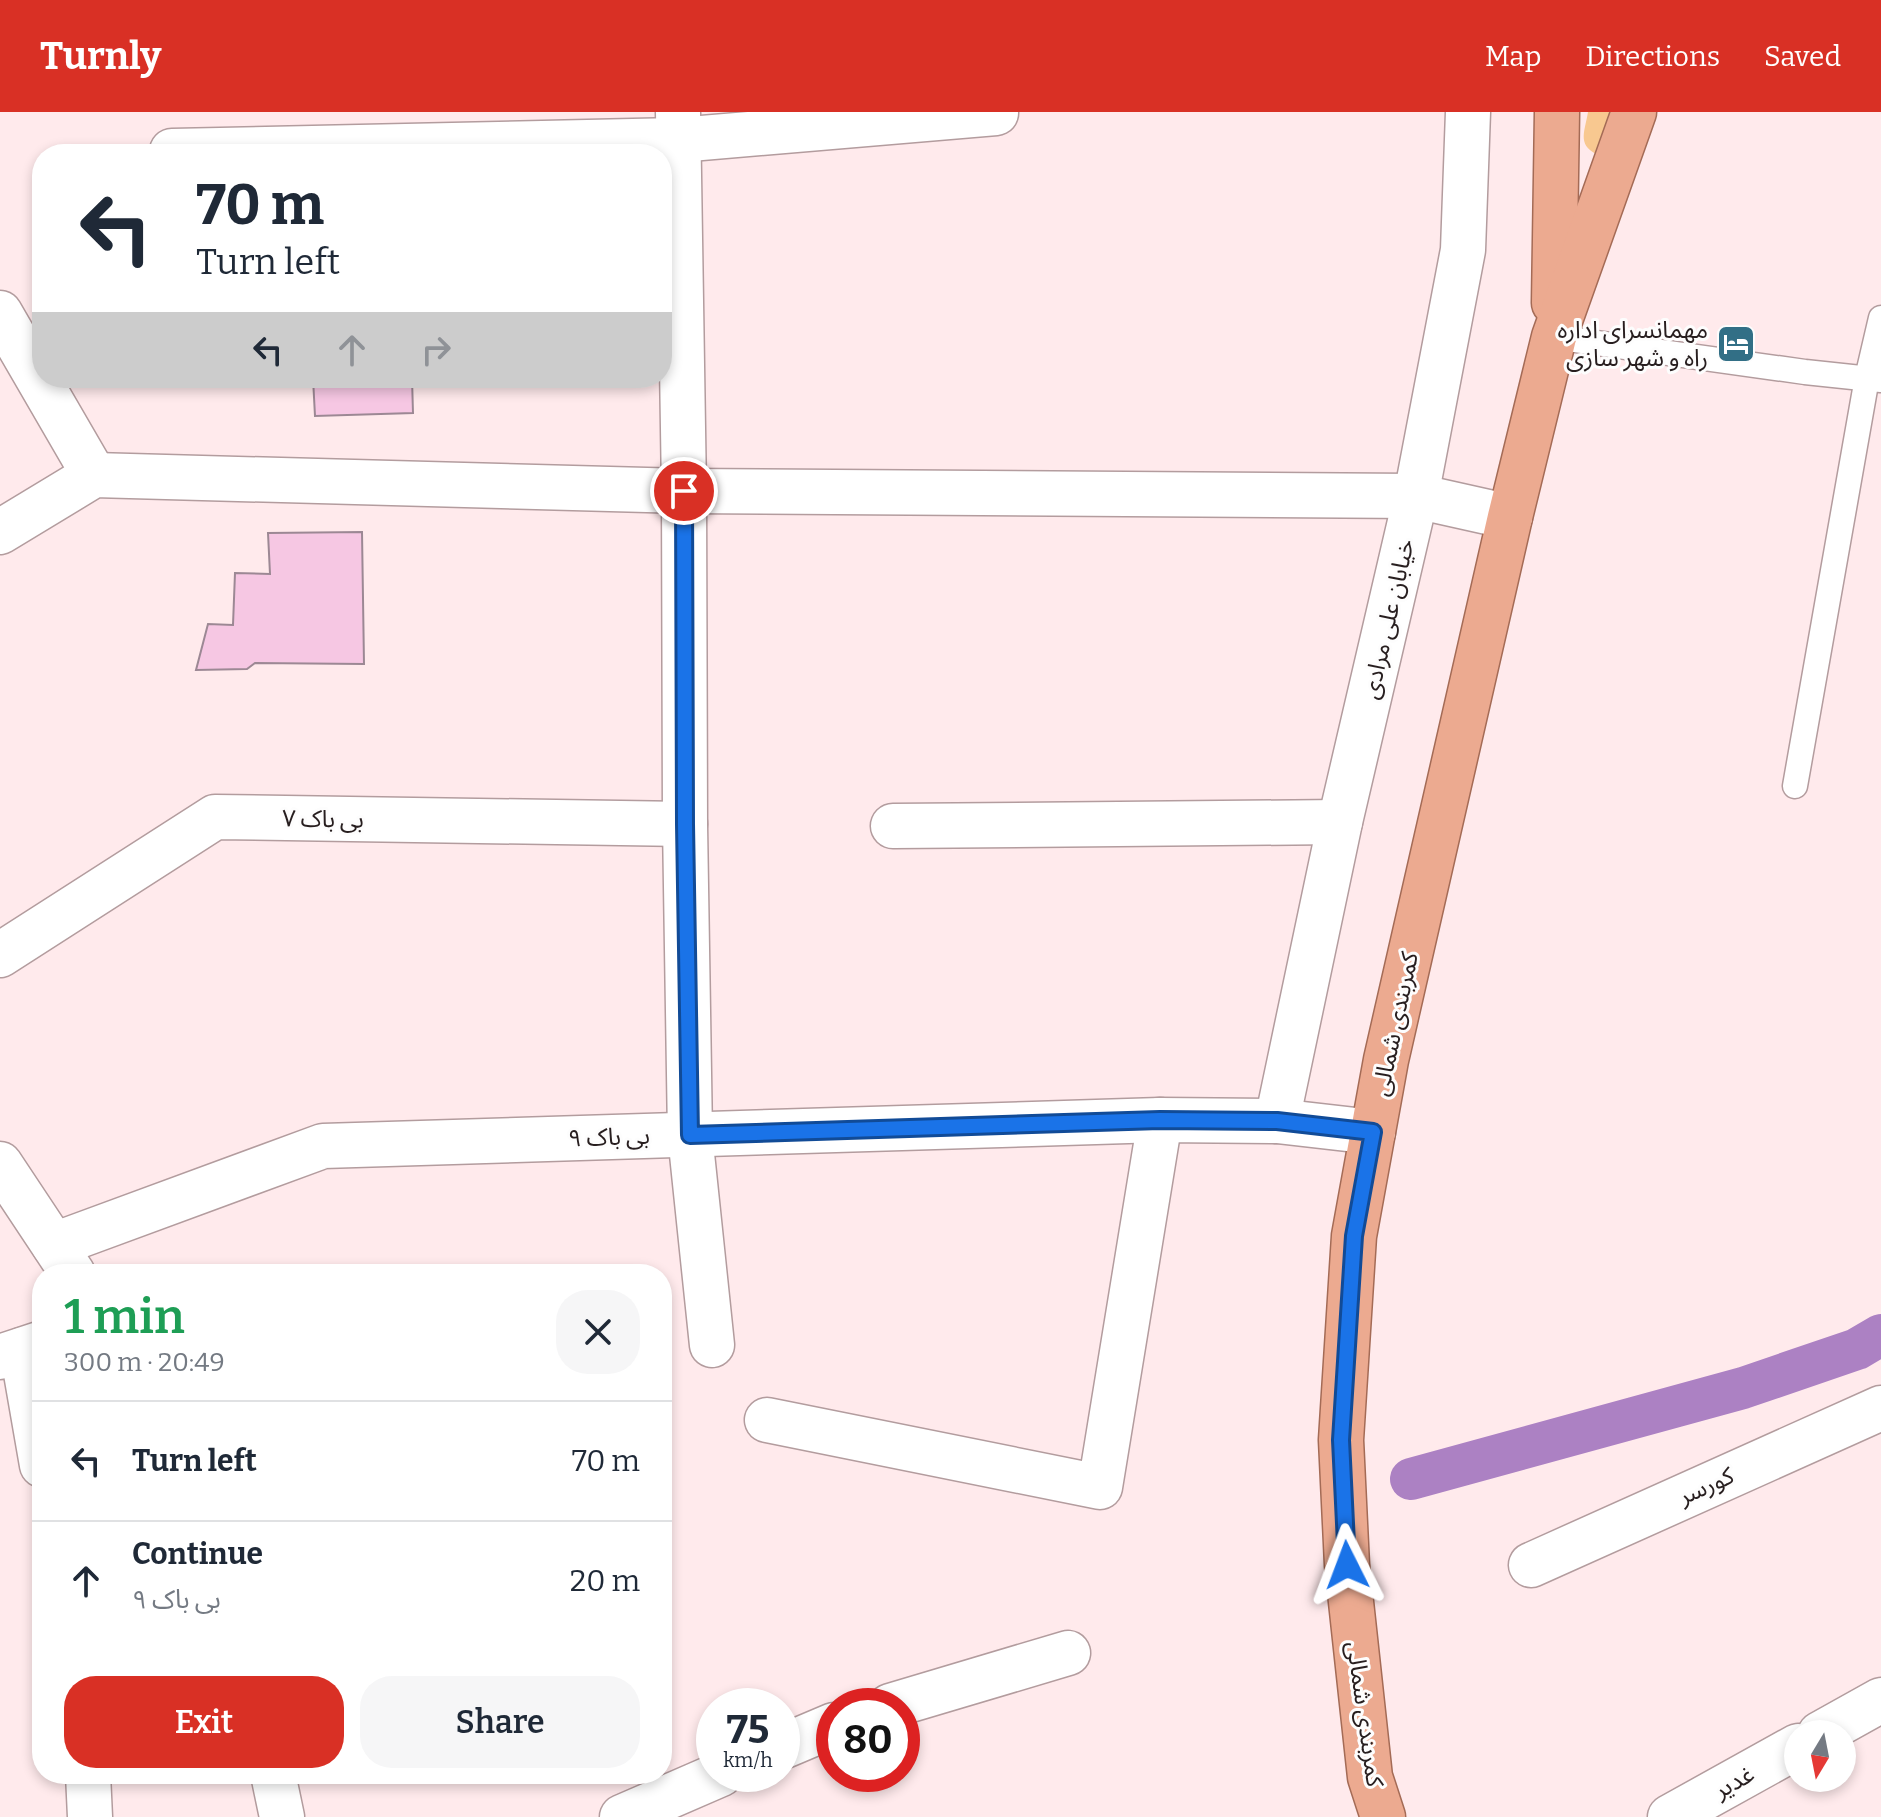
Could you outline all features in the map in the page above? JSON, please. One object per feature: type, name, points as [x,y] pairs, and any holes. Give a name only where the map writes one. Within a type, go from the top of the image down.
[{"type":"highway","points":[[1554,337],[1557,112]]},
{"type":"highway","points":[[1554,337],[1634,112]]},
{"type":"highway","name":"کمربندی شمالی","points":[[1383,1817],[1370,1777],[1347,1565],[1341,1440],[1354,1236],[1389,1045],[1554,337]]},
{"type":"street","name":"خیابان علی مرادی","points":[[1277,1121],[1340,822],[1416,496],[1463,250],[1468,112]]},
{"type":"street","points":[[314,144],[996,113]]},
{"type":"street","points":[[678,126],[690,1135],[712,1345]]},
{"type":"street","points":[[0,313],[32,368]]},
{"type":"street","points":[[44,388],[94,475]]},
{"type":"street","points":[[0,532],[94,475],[684,491],[1416,496],[1510,517]]},
{"type":"street","name":"بی باک ۷","points":[[0,955],[215,817],[685,824]]},
{"type":"street","points":[[893,826],[1340,822]]},
{"type":"street","points":[[767,1420],[1100,1487],[1160,1120]]},
{"type":"street","name":"بی باک ۹","points":[[64,1259],[323,1146],[1160,1120],[1277,1121],[1373,1132]]},
{"type":"street","points":[[0,1164],[64,1259]]},
{"type":"street","points":[[21,1350],[32,1410]]},
{"type":"street","name":"کورسر","points":[[1531,1565],[1881,1408]]},
{"type":"street","points":[[920,1697],[1068,1653]]},
{"type":"street","points":[[1845,1720],[1881,1700]]},
{"type":"street","name":"غدیر","points":[[1670,1817],[1784,1754]]},
{"type":"street","points":[[88,1784],[90,1817]]},
{"type":"street","points":[[275,1784],[282,1817]]},
{"type":"street","points":[[622,1817],[696,1785]]},
{"type":"lane","points":[[1795,786],[1874,379],[1881,318]]},
{"type":"lane","points":[[1554,337],[1874,379]]},
{"type":"shaded area","points":[[1588,112],[1616,112],[1596,154],[1584,141]]},
{"type":"building","points":[[314,388],[412,388],[413,413],[315,416]]},
{"type":"building","points":[[362,532],[364,664],[255,663],[247,669],[196,670],[208,624],[233,625],[235,573],[270,574],[268,533]]},
{"type":"waterway","points":[[1411,1479],[1743,1388],[1857,1349],[1881,1335]]},
{"type":"place","name":"مهمانسراى اداره راه و شهر سازى","points":[[1736,344]]},
{"type":"route","points":[[684,491],[690,1135],[1160,1120],[1277,1121],[1373,1132],[1354,1236],[1341,1440],[1347,1565]]}]
